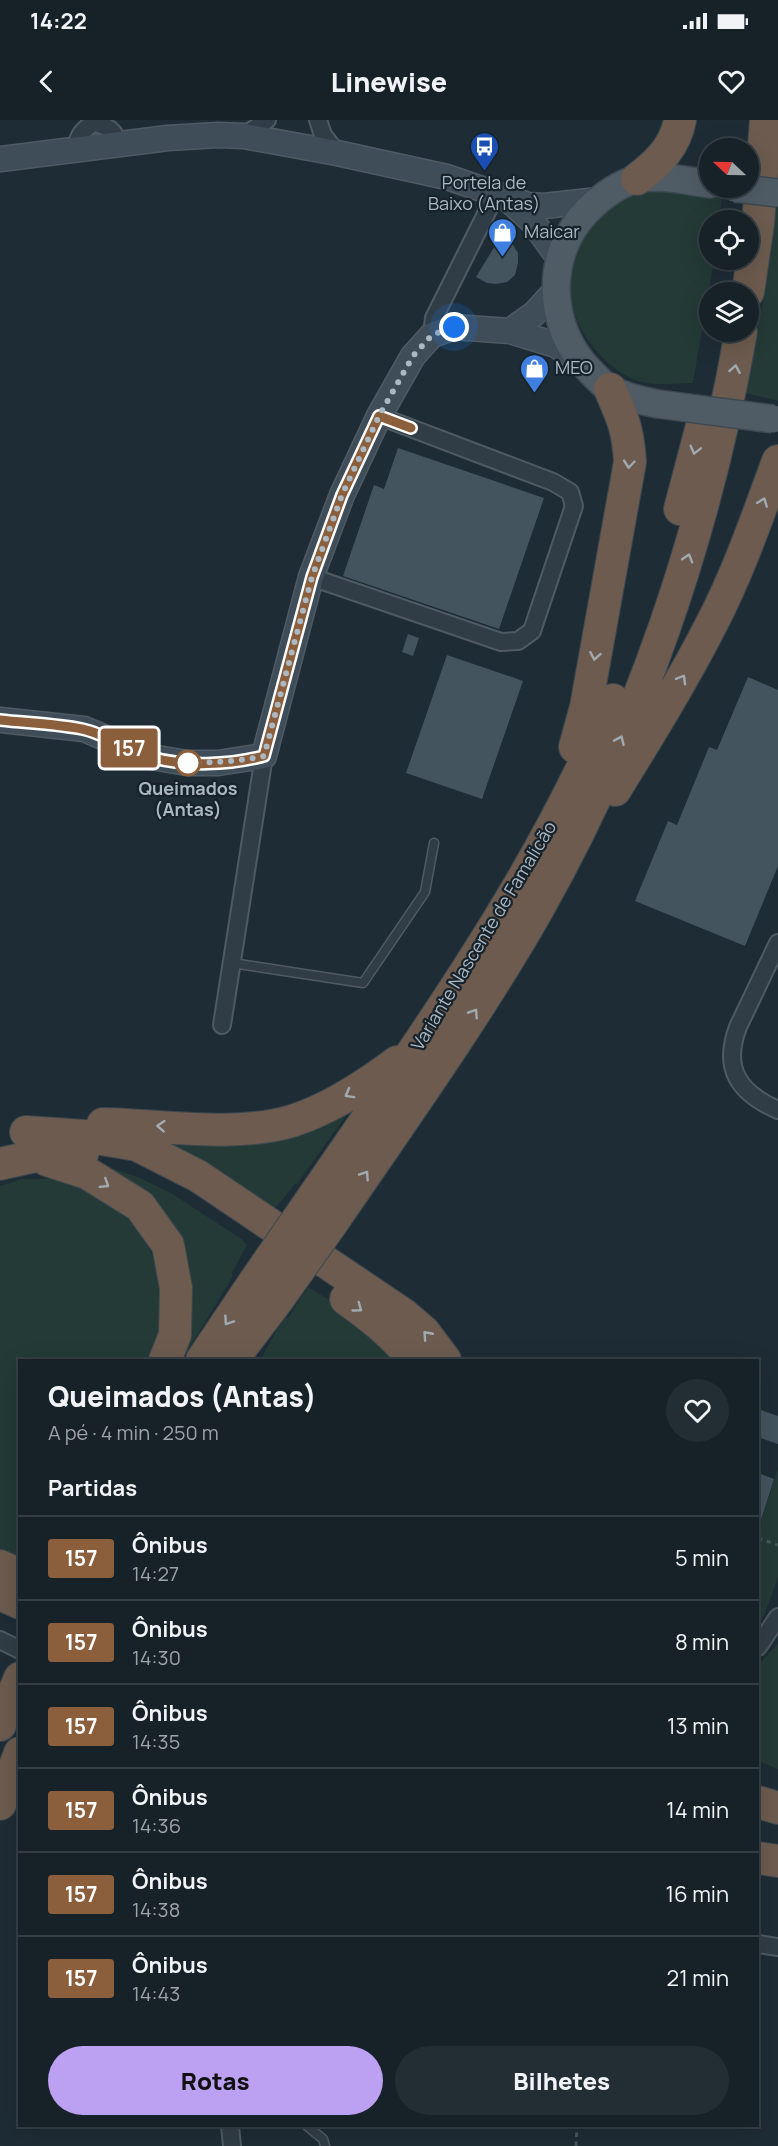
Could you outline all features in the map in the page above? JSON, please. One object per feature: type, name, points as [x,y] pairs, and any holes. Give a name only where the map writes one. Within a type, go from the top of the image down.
[{"type":"highway","points":[[637,179],[654,167],[669,150],[681,120]]},
{"type":"highway","points":[[744,138],[746,120]]},
{"type":"highway","points":[[749,282],[758,224],[766,120]]},
{"type":"highway","name":"Variante Nascente de Famalicão","points":[[320,1214],[414,1049],[497,921],[538,851],[602,727],[642,629],[675,528],[706,407],[719,342]]},
{"type":"highway","name":"Variante Nascente de Famalicão","points":[[203,1359],[267,1290],[320,1214],[493,984],[572,846],[628,722],[664,629],[713,469],[739,342]]},
{"type":"highway","points":[[538,851],[578,739],[586,707],[630,462],[629,437],[625,420],[610,389]]},
{"type":"highway","points":[[539,906],[646,741],[714,621],[747,544],[778,461]]},
{"type":"highway","points":[[0,1164],[19,1143],[80,1123],[193,1129],[244,1129],[291,1121],[330,1105],[371,1082],[414,1049]]},
{"type":"highway","points":[[19,1143],[84,1136],[137,1145],[198,1176],[403,1314],[424,1332],[444,1359]]},
{"type":"highway","points":[[19,1143],[55,1162],[87,1173],[140,1206],[168,1245],[176,1288],[175,1335],[165,1359]]},
{"type":"highway","points":[[19,1143],[54,1152],[87,1152],[118,1158],[187,1186],[375,1320],[401,1344],[412,1359]]},
{"type":"highway","points":[[246,1359],[267,1290]]},
{"type":"highway","name":"Variante Nascente de Famalicão","points":[[232,1359],[267,1290]]},
{"type":"highway","points":[[0,1566],[18,1574]]},
{"type":"highway","points":[[0,1594],[18,1602]]},
{"type":"highway","points":[[0,1725],[18,1680]]},
{"type":"highway","points":[[0,1804],[18,1758]]},
{"type":"highway","points":[[759,1802],[778,1808]]},
{"type":"highway","points":[[759,1858],[778,1861]]},
{"type":"main road","points":[[699,183],[660,178],[637,179],[598,200],[580,218],[559,258],[557,311],[578,360],[610,389],[636,400],[658,404],[776,419]]},
{"type":"main road","points":[[759,191],[778,193]]},
{"type":"street","points":[[244,136],[267,120]]},
{"type":"street","points":[[318,120],[323,135],[337,153]]},
{"type":"street","points":[[78,149],[77,141],[82,131],[94,121],[106,126],[116,134],[118,144]]},
{"type":"street","points":[[0,159],[194,136],[244,136],[447,177],[528,205],[544,206],[598,200]]},
{"type":"street","points":[[502,197],[533,222],[559,258]]},
{"type":"street","points":[[432,335],[434,318],[502,197]]},
{"type":"street","points":[[510,331],[534,314],[556,290]]},
{"type":"street","points":[[222,1025],[264,756],[312,577],[342,495],[379,416],[413,356],[432,335],[454,327],[510,331],[556,345],[578,360]]},
{"type":"street","points":[[312,577],[501,642],[518,641],[532,631],[574,506],[570,492],[553,482],[379,416]]},
{"type":"street","points":[[0,720],[84,729],[151,757],[187,763],[228,762],[264,756]]},
{"type":"street","points":[[778,943],[738,1027],[733,1040],[732,1055],[740,1083],[751,1096],[778,1110]]},
{"type":"street","points":[[759,1646],[778,1617]]},
{"type":"street","points":[[0,1640],[18,1649]]},
{"type":"street","points":[[759,1944],[778,1947]]},
{"type":"street","points":[[230,2127],[232,2146]]},
{"type":"lane","points":[[232,963],[363,983],[425,892],[434,843]]},
{"type":"lane","points":[[308,2127],[323,2139],[325,2146]]},
{"type":"path","points":[[759,1538],[778,1545]]},
{"type":"path","points":[[576,2146],[577,2127]]},
{"type":"green space","points":[[648,189],[699,189],[699,198],[722,198],[720,210],[699,210],[699,270],[712,270],[710,282],[699,282],[700,342],[693,383],[648,383],[635,380],[622,373],[609,364],[594,348],[579,325],[571,300],[570,276],[574,254],[585,232],[601,214],[622,199]]},
{"type":"green space","points":[[774,201],[778,202],[778,401],[745,393],[755,342],[759,342],[759,322],[764,297]]},
{"type":"green space","points":[[347,1114],[297,1184],[273,1211],[160,1139]]},
{"type":"green space","points":[[100,1164],[140,1178],[171,1193],[243,1240],[247,1245],[232,1273],[233,1276],[182,1359],[186,1283]]},
{"type":"green space","points":[[22,1179],[58,1179],[92,1190],[120,1205],[141,1228],[158,1269],[164,1303],[159,1337],[149,1359],[18,1359],[18,1559],[0,1549],[0,1186]]},
{"type":"green space","points":[[308,1287],[350,1313],[397,1359],[261,1359],[284,1318],[288,1318]]},
{"type":"green space","points":[[778,1468],[778,1577],[759,1625],[759,1528]]},
{"type":"green space","points":[[778,1644],[778,1769],[759,1761],[759,1664]]},
{"type":"building","name":"Maicar","points":[[501,236],[513,245],[518,253],[515,275],[507,282],[487,283],[476,277]]},
{"type":"building","points":[[398,448],[544,498],[499,629],[343,576],[374,485],[384,489]]},
{"type":"building","points":[[408,634],[419,638],[413,656],[402,652]]},
{"type":"building","points":[[447,655],[523,681],[482,799],[406,773]]},
{"type":"building","points":[[748,677],[778,690],[778,866],[745,946],[635,901],[668,821],[677,825],[709,747],[717,750]]},
{"type":"building","points":[[759,1409],[778,1416],[778,1444],[759,1437]]},
{"type":"building","points":[[761,1474],[774,1479],[760,1523],[759,1523]]},
{"type":"bus line","name":"157","points":[[0,720],[84,729],[151,757],[187,763],[218,763],[264,756],[312,577],[342,495],[379,416],[411,428]]},
{"type":"place","name":"Portela de Baixo (Antas)","points":[[484,172]]},
{"type":"place","name":"Maicar","points":[[503,258]]},
{"type":"place","name":"MEO","points":[[534,394]]},
{"type":"place","name":"Queimados (Antas)","points":[[188,763]]},
{"type":"route","points":[[188,763],[218,763],[264,756],[312,577],[342,495],[379,416],[413,356],[432,335],[454,327]]}]
